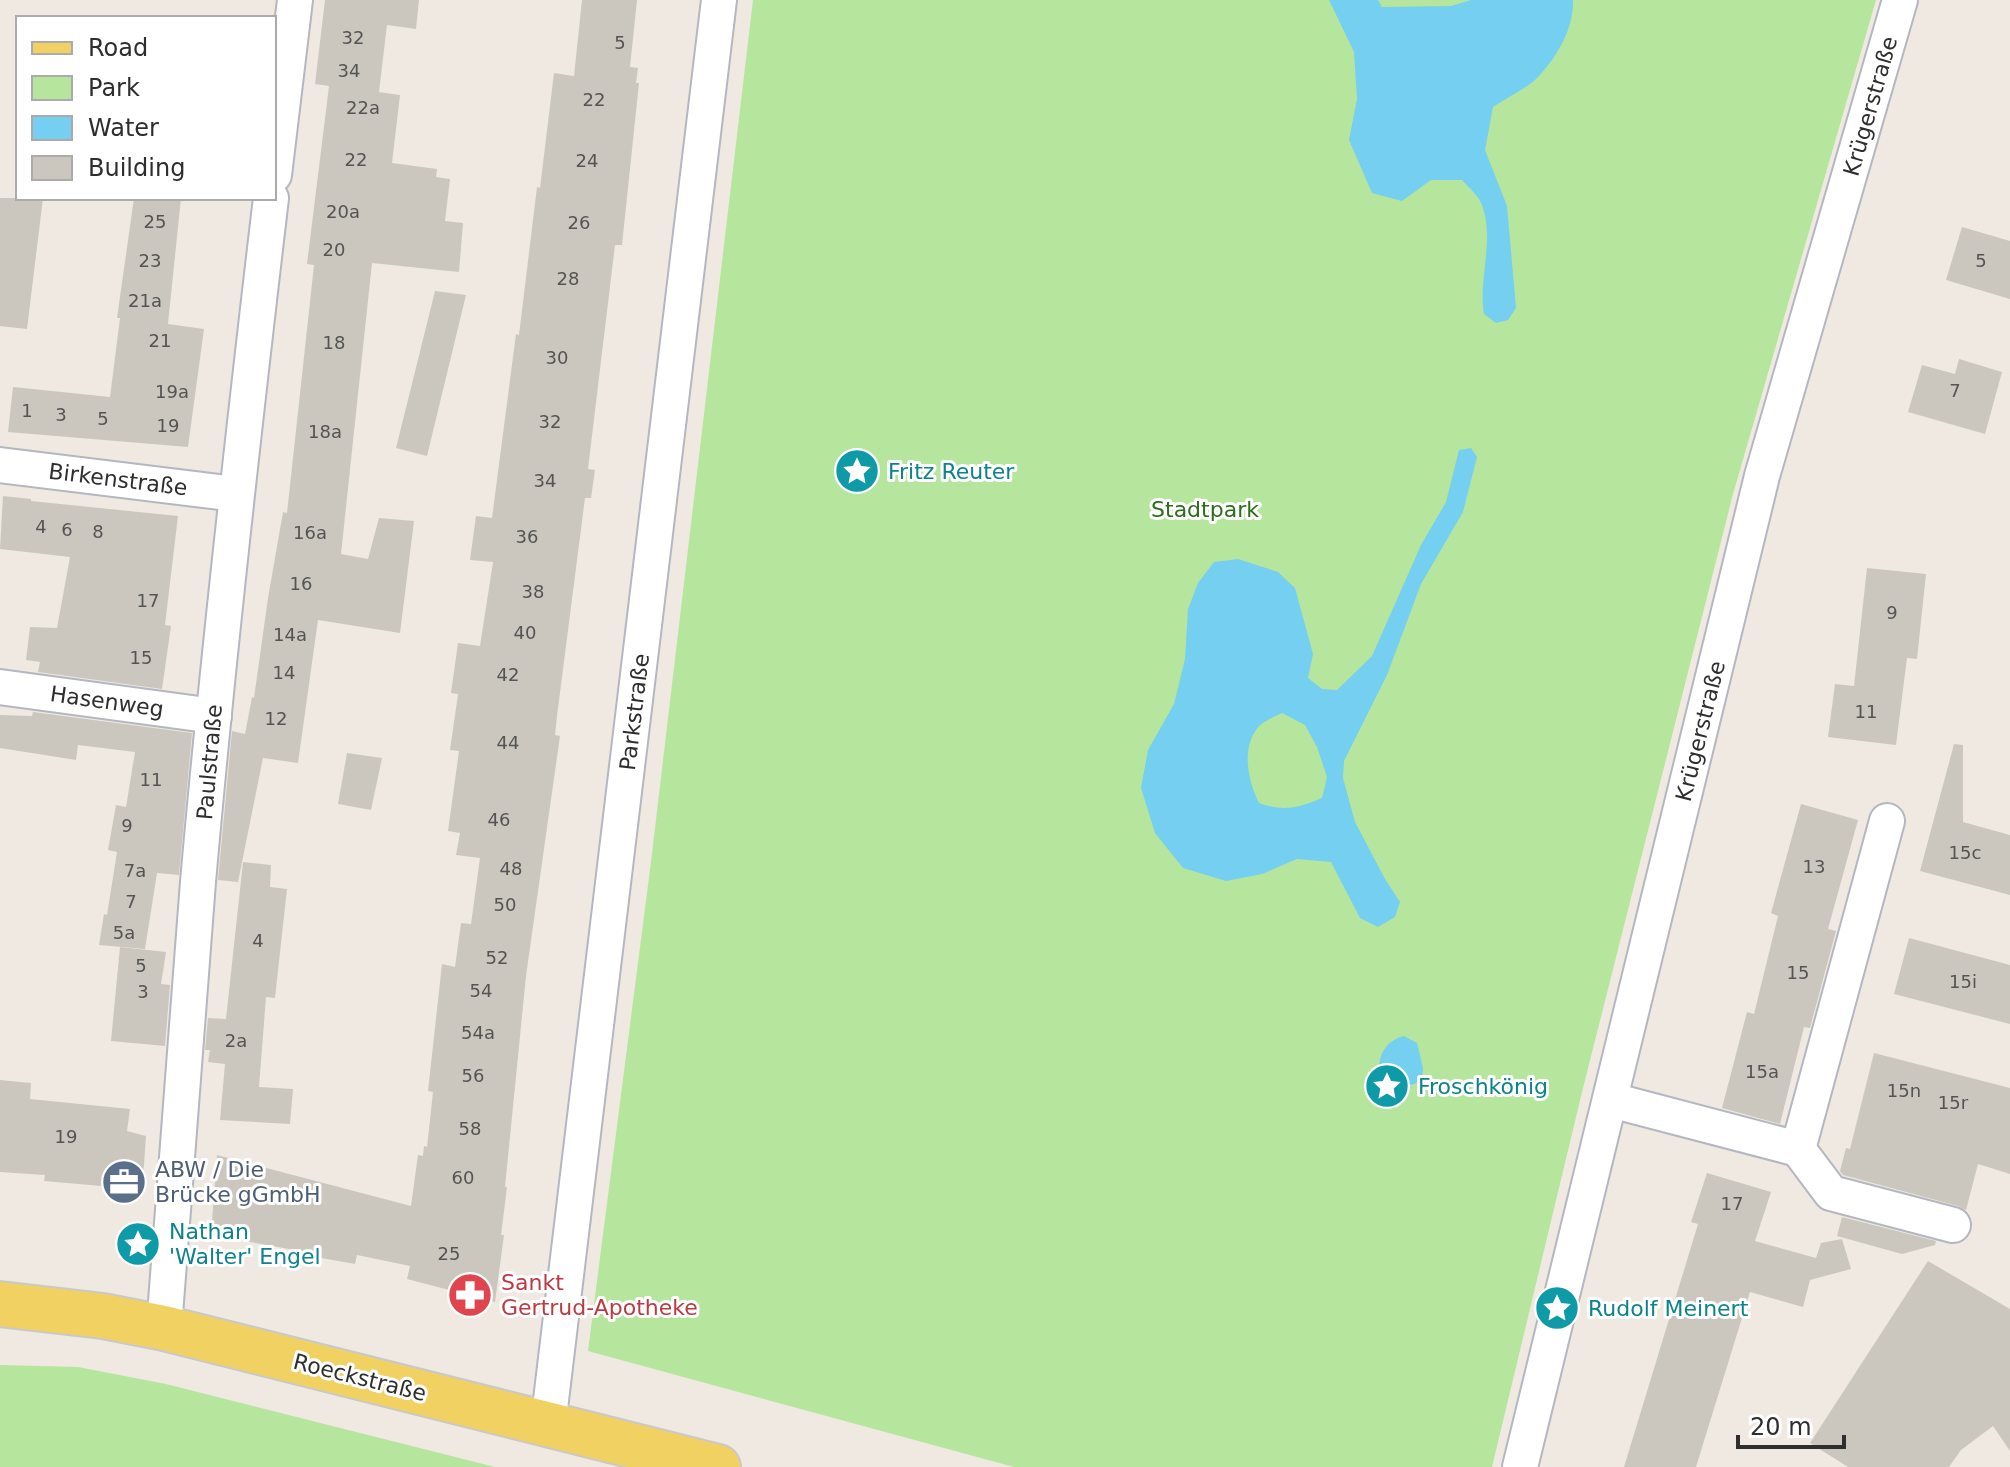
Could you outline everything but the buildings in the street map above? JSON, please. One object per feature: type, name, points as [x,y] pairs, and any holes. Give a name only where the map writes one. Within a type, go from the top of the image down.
[{"type":"main road","name":"Roeckstraße","points":[[0,1304],[103,1316],[164,1328],[718,1467]]},
{"type":"street","points":[[276,158],[295,0]]},
{"type":"street","name":"Parkstraße","points":[[548,1425],[719,0]]},
{"type":"street","name":"Krügerstraße","points":[[1520,1467],[1762,476],[1900,0]]},
{"type":"street","name":"Paulstraße","points":[[164,1328],[214,716],[236,494],[271,200]]},
{"type":"street","name":"Birkenstraße","points":[[0,465],[236,494]]},
{"type":"street","name":"Hasenweg","points":[[0,687],[214,716]]},
{"type":"street","points":[[1798,1149],[1887,821]]},
{"type":"street","points":[[1611,1100],[1798,1149],[1831,1193],[1953,1225]]},
{"type":"green space","name":"Stadtpark","points":[[753,0],[1876,0],[1733,494],[1582,1092],[1492,1467],[1014,1467],[588,1351],[651,862]]},
{"type":"green space","points":[[0,1365],[78,1367],[166,1384],[495,1467],[0,1467]]},
{"type":"water","points":[[1329,0],[1378,0],[1382,7],[1451,6],[1471,0],[1573,0],[1567,32],[1550,62],[1531,83],[1493,107],[1485,150],[1507,206],[1516,308],[1508,320],[1496,323],[1484,314],[1486,219],[1481,202],[1462,180],[1431,180],[1402,201],[1372,193],[1349,140],[1357,99],[1354,52]]},
{"type":"water","points":[[1471,448],[1477,457],[1463,512],[1421,584],[1387,675],[1344,761],[1343,778],[1355,822],[1400,902],[1395,917],[1378,927],[1360,918],[1331,862],[1297,859],[1262,874],[1226,881],[1183,868],[1155,833],[1141,788],[1148,750],[1174,704],[1185,659],[1188,609],[1198,583],[1214,562],[1238,559],[1278,572],[1295,588],[1313,654],[1308,678],[1322,689],[1337,690],[1372,656],[1421,545],[1446,502],[1459,450]],"holes":[[[1282,713],[1305,725],[1317,747],[1327,777],[1322,798],[1291,808],[1259,803],[1250,777],[1248,757],[1251,738],[1264,722]]]},
{"type":"water","points":[[1404,1036],[1417,1043],[1423,1068],[1422,1081],[1400,1087],[1379,1082],[1382,1053],[1390,1043]]},
{"type":"place","name":"Fritz Reuter","points":[[857,471]]},
{"type":"place","name":"Froschkönig","points":[[1387,1086]]},
{"type":"place","name":"ABW / Die Brücke gGmbH","points":[[124,1182]]},
{"type":"place","name":"Nathan 'Walter' Engel","points":[[138,1244]]},
{"type":"place","name":"Sankt Gertrud-Apotheke","points":[[470,1295]]},
{"type":"place","name":"Rudolf Meinert","points":[[1557,1308]]}]
